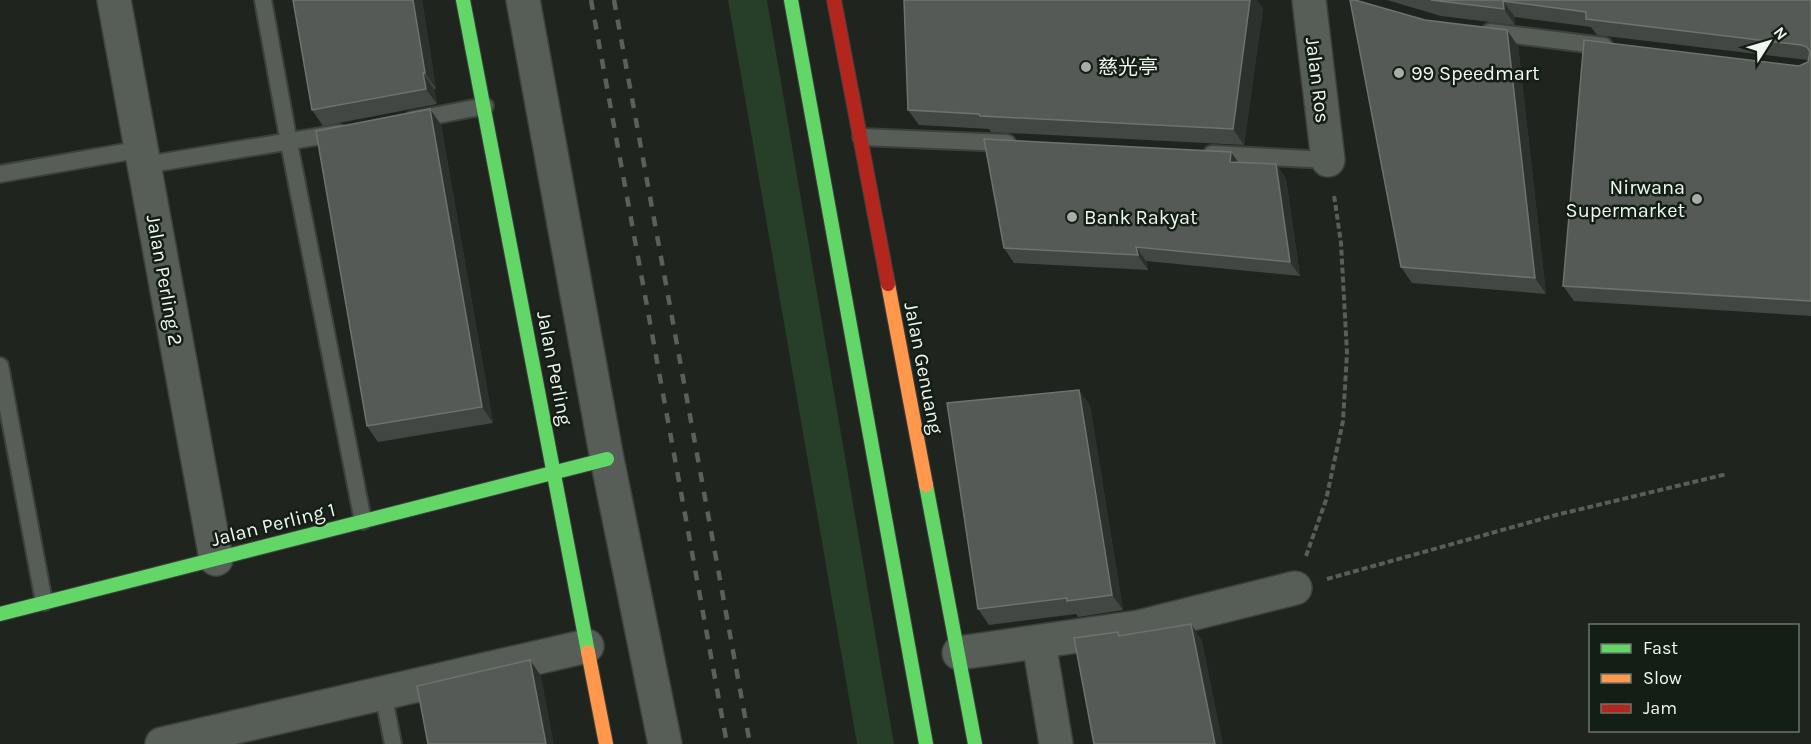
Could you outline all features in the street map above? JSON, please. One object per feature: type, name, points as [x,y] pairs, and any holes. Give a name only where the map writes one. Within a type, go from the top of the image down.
[{"type":"main road","name":"Jalan Perling","points":[[463,0],[606,744]]},
{"type":"main road","points":[[791,0],[926,744]]},
{"type":"main road","name":"Jalan Genuang","points":[[834,0],[975,744]]},
{"type":"main road","name":"Jalan Perling 1","points":[[0,614],[607,459]]},
{"type":"street","name":"Jalan Perling 2","points":[[114,0],[216,559]]},
{"type":"street","points":[[523,0],[607,459],[665,744]]},
{"type":"street","name":"Jalan Ros","points":[[1309,0],[1328,160]]},
{"type":"street","points":[[959,653],[1138,627],[1295,588]]},
{"type":"street","points":[[1039,643],[1056,744]]},
{"type":"street","points":[[162,744],[256,733],[383,693],[587,646]]},
{"type":"lane","points":[[263,0],[363,521]]},
{"type":"lane","points":[[1474,30],[1625,48]]},
{"type":"lane","points":[[392,123],[484,106]]},
{"type":"lane","points":[[0,174],[289,142],[358,130]]},
{"type":"lane","points":[[861,137],[1024,144]]},
{"type":"lane","points":[[1200,153],[1328,160]]},
{"type":"lane","points":[[0,366],[44,603]]},
{"type":"lane","points":[[383,693],[393,744]]},
{"type":"path","points":[[1295,588],[1326,500],[1343,422],[1347,353],[1341,243],[1328,160]]},
{"type":"path","points":[[1295,588],[1556,515],[1727,474]]},
{"type":"green space","points":[[728,0],[767,0],[894,744],[857,744]]},
{"type":"building","points":[[293,0],[413,0],[426,89],[312,110]]},
{"type":"building","name":"慈光亭","points":[[904,0],[1250,0],[1233,129],[908,110]]},
{"type":"building","points":[[1350,0],[1425,20],[1507,30],[1535,278],[1401,267]]},
{"type":"building","name":"Nirwana Supermarket","points":[[1431,0],[1811,0],[1811,301],[1563,286],[1584,40],[1799,66],[1808,62],[1810,52],[1807,47],[1586,19],[1586,12],[1503,1],[1504,9]]},
{"type":"building","points":[[430,109],[482,407],[367,426],[316,131]]},
{"type":"building","points":[[984,139],[1231,152],[1230,162],[1276,164],[1290,262],[1136,247],[1138,255],[1004,248]]},
{"type":"building","points":[[1079,390],[1112,595],[978,609],[947,403]]},
{"type":"building","points":[[1191,624],[1215,744],[1094,744],[1074,638],[1118,632],[1119,636]]},
{"type":"building","points":[[530,660],[546,744],[428,744],[417,686]]},
{"type":"railway","points":[[591,0],[727,744]]},
{"type":"railway","points":[[614,0],[750,744]]},
{"type":"traffic: fast","points":[[463,0],[588,652]]},
{"type":"traffic: fast","points":[[791,0],[926,744]]},
{"type":"traffic: fast","points":[[0,614],[607,459]]},
{"type":"traffic: fast","points":[[926,485],[975,744]]},
{"type":"traffic: slow","points":[[888,284],[926,485]]},
{"type":"traffic: slow","points":[[588,652],[606,744]]},
{"type":"traffic: jam","points":[[834,0],[888,284]]},
{"type":"place","name":"慈光亭","points":[[1086,67]]},
{"type":"place","name":"99 Speedmart","points":[[1399,73]]},
{"type":"place","name":"Nirwana Supermarket","points":[[1697,199]]},
{"type":"place","name":"Bank Rakyat","points":[[1072,217]]}]
